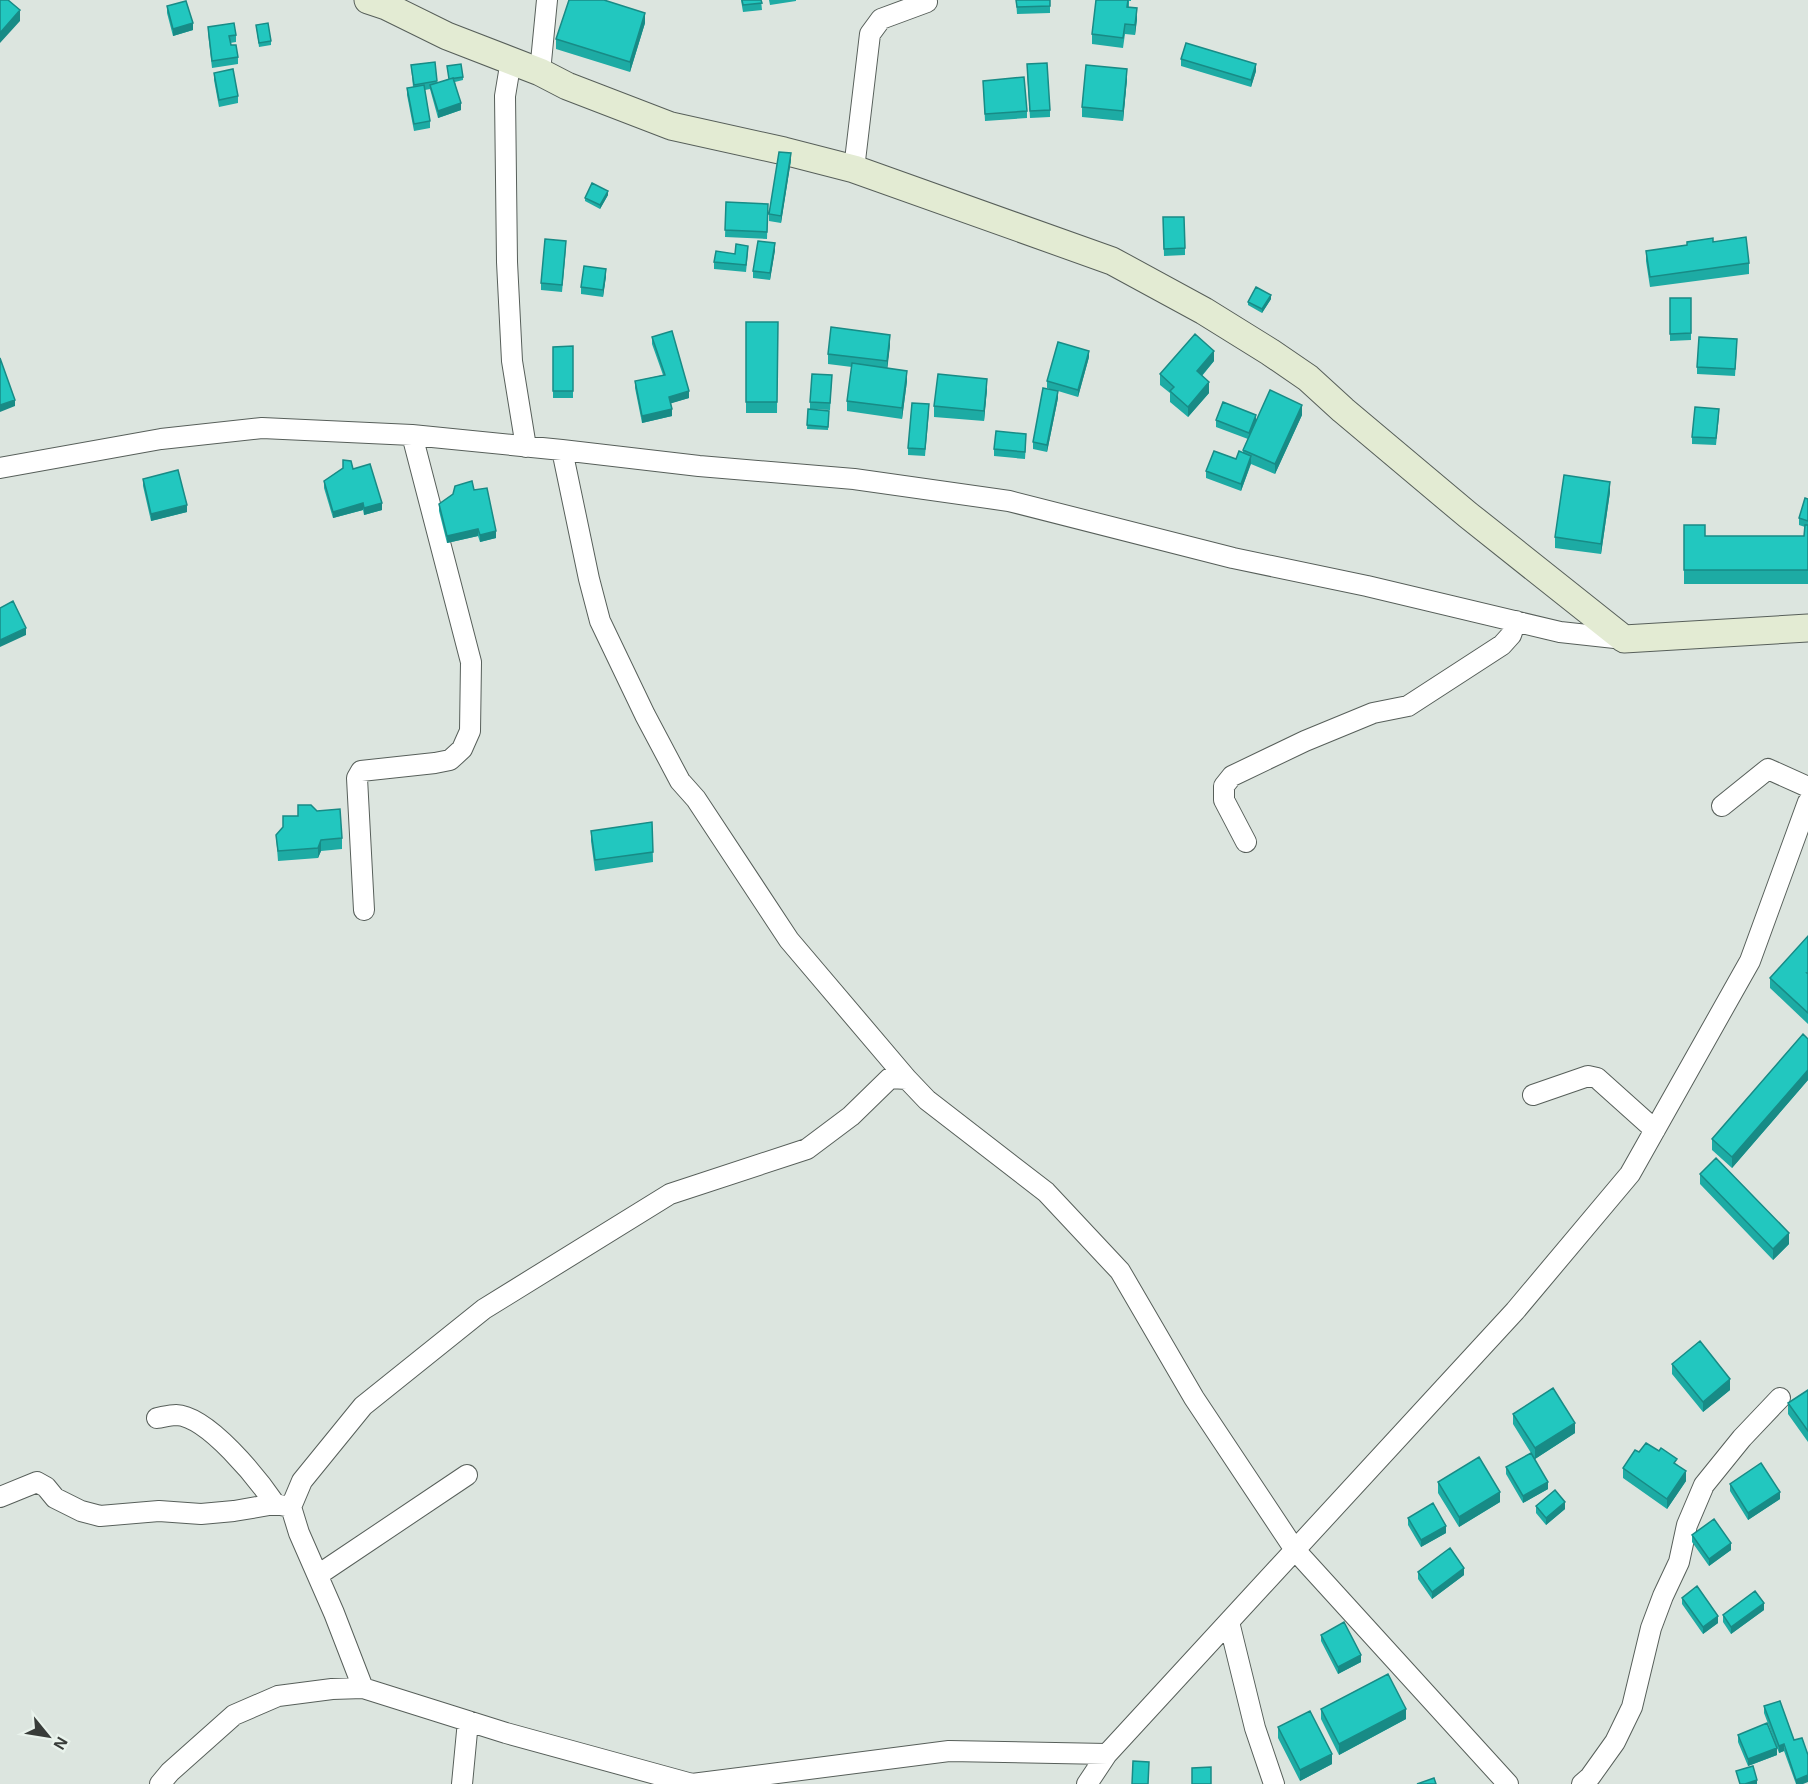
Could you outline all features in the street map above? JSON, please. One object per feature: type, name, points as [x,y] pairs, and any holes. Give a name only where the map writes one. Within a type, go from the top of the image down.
[{"type":"street","points":[[540,72],[547,0]]},
{"type":"street","points":[[380,2],[447,36],[671,126],[854,169],[1112,261],[1204,311],[1308,378],[1468,515],[1624,639]]},
{"type":"street","points":[[854,169],[870,34],[881,19],[927,2]]},
{"type":"street","points":[[511,60],[505,96],[507,262],[512,361],[526,447]]},
{"type":"street","points":[[0,468],[161,439],[262,428],[412,435],[699,466],[854,479],[1009,501],[1233,558],[1367,586],[1560,632],[1624,639],[1808,628]]},
{"type":"street","points":[[364,910],[357,778],[361,771],[450,760],[462,749],[470,731],[471,663],[412,435]]},
{"type":"street","points":[[562,450],[600,621],[680,781],[696,799],[789,940],[927,1100],[1046,1192],[1120,1271],[1194,1398],[1295,1550],[1508,1784]]},
{"type":"street","points":[[1246,842],[1224,800],[1224,786],[1232,776],[1305,741],[1373,713],[1408,706],[1502,645],[1510,635],[1516,621]]},
{"type":"street","points":[[1722,806],[1768,769],[1808,787]]},
{"type":"street","points":[[1087,1784],[1107,1754],[1515,1311],[1630,1174],[1750,961],[1808,802]]},
{"type":"street","points":[[1533,1095],[1588,1076],[1597,1078],[1654,1130]]},
{"type":"street","points":[[0,1497],[37,1482],[55,1498],[81,1511],[100,1516],[159,1511],[201,1514],[283,1505],[363,1406],[484,1309],[670,1194],[807,1149],[850,1116],[890,1078],[907,1079]]},
{"type":"street","points":[[1582,1784],[1590,1777],[1615,1742],[1632,1707],[1651,1628],[1679,1562],[1687,1525],[1704,1485],[1742,1438],[1780,1398]]},
{"type":"street","points":[[158,1418],[177,1415],[198,1423],[242,1461],[283,1505],[300,1533],[363,1688]]},
{"type":"street","points":[[318,1575],[468,1476]]},
{"type":"street","points":[[1229,1622],[1255,1728],[1274,1784]]},
{"type":"street","points":[[160,1784],[170,1772],[234,1715],[278,1696],[332,1689],[363,1688],[506,1733],[692,1784],[949,1751],[1107,1754]]},
{"type":"street","points":[[462,1784],[468,1721]]},
{"type":"building","points":[[0,0],[8,0],[20,10],[0,33]]},
{"type":"building","points":[[569,0],[604,0],[645,13],[630,62],[556,39]]},
{"type":"building","points":[[742,0],[761,0],[762,3],[743,5]]},
{"type":"building","points":[[1016,0],[1050,0],[1050,6],[1017,7]]},
{"type":"building","points":[[1096,0],[1128,0],[1127,7],[1137,8],[1135,25],[1125,24],[1123,38],[1092,34]]},
{"type":"building","points":[[186,1],[193,23],[173,29],[167,6]]},
{"type":"building","points":[[234,23],[236,35],[229,36],[231,45],[236,45],[238,57],[212,61],[208,27]]},
{"type":"building","points":[[268,23],[271,41],[259,43],[256,25]]},
{"type":"building","points":[[1186,43],[1256,64],[1251,80],[1181,59]]},
{"type":"building","points":[[435,62],[437,81],[414,85],[411,65]]},
{"type":"building","points":[[1047,63],[1050,110],[1030,111],[1027,64]]},
{"type":"building","points":[[461,64],[463,77],[449,79],[447,66]]},
{"type":"building","points":[[1086,65],[1127,69],[1123,111],[1082,107]]},
{"type":"building","points":[[233,69],[238,96],[219,100],[214,73]]},
{"type":"building","points":[[1024,77],[1027,111],[985,114],[983,81]]},
{"type":"building","points":[[453,78],[461,103],[438,111],[430,85]]},
{"type":"building","points":[[424,85],[430,121],[414,124],[407,88]]},
{"type":"building","points":[[779,152],[791,153],[781,216],[769,214]]},
{"type":"building","points":[[592,183],[608,191],[600,205],[585,198]]},
{"type":"building","points":[[726,202],[768,204],[767,232],[725,230]]},
{"type":"building","points":[[1163,217],[1184,217],[1185,248],[1164,249]]},
{"type":"building","points":[[1746,237],[1749,263],[1650,277],[1646,251],[1687,245],[1687,242],[1713,238],[1713,242]]},
{"type":"building","points":[[545,239],[566,241],[562,285],[541,283]]},
{"type":"building","points":[[758,241],[775,243],[770,273],[753,271]]},
{"type":"building","points":[[736,244],[748,246],[746,265],[714,262],[716,251],[735,254]]},
{"type":"building","points":[[584,266],[606,269],[603,290],[581,287]]},
{"type":"building","points":[[1256,287],[1271,295],[1262,309],[1248,302]]},
{"type":"building","points":[[1670,298],[1691,298],[1691,333],[1670,334]]},
{"type":"building","points":[[746,322],[778,322],[777,402],[746,402]]},
{"type":"building","points":[[831,327],[890,335],[887,361],[828,354]]},
{"type":"building","points":[[672,331],[689,391],[669,397],[672,409],[642,416],[635,381],[665,375],[652,337]]},
{"type":"building","points":[[1195,334],[1214,351],[1197,371],[1209,382],[1188,407],[1170,391],[1174,387],[1160,374]]},
{"type":"building","points":[[1699,337],[1737,339],[1735,369],[1697,367]]},
{"type":"building","points":[[1058,342],[1089,351],[1078,390],[1047,381]]},
{"type":"building","points":[[573,346],[573,391],[553,391],[553,347]]},
{"type":"building","points":[[0,358],[15,400],[0,405]]},
{"type":"building","points":[[852,363],[907,371],[902,408],[847,401]]},
{"type":"building","points":[[812,374],[832,375],[830,403],[810,402]]},
{"type":"building","points":[[938,374],[987,379],[984,411],[934,406]]},
{"type":"building","points":[[1043,388],[1058,391],[1047,445],[1033,442]]},
{"type":"building","points":[[1270,390],[1302,405],[1275,464],[1243,450]]},
{"type":"building","points":[[1223,402],[1256,415],[1249,433],[1216,420]]},
{"type":"building","points":[[912,403],[929,404],[925,449],[908,448]]},
{"type":"building","points":[[1695,407],[1719,409],[1716,438],[1692,437]]},
{"type":"building","points":[[808,409],[829,411],[828,427],[807,425]]},
{"type":"building","points":[[996,431],[1026,434],[1025,452],[994,449]]},
{"type":"building","points":[[1214,451],[1236,459],[1239,451],[1251,456],[1241,484],[1206,471]]},
{"type":"building","points":[[343,460],[351,461],[353,469],[370,464],[382,503],[364,508],[363,503],[333,512],[324,481],[343,468]]},
{"type":"building","points":[[178,470],[187,505],[151,514],[143,479]]},
{"type":"building","points":[[1564,475],[1610,482],[1601,544],[1555,537]]},
{"type":"building","points":[[472,481],[474,490],[487,488],[496,531],[480,535],[478,529],[447,536],[439,504],[453,494],[455,486]]},
{"type":"building","points":[[1805,498],[1808,499],[1808,521],[1799,518]]},
{"type":"building","points":[[1684,525],[1705,525],[1705,536],[1804,536],[1805,525],[1808,525],[1808,570],[1684,570]]},
{"type":"building","points":[[13,601],[26,628],[0,640],[0,608]]},
{"type":"building","points":[[298,805],[311,805],[317,811],[340,809],[342,838],[321,840],[318,848],[278,851],[276,835],[283,827],[283,816],[298,816]]},
{"type":"building","points":[[652,822],[653,852],[595,860],[591,831]]},
{"type":"building","points":[[1808,936],[1807,973],[1808,1013],[1770,978]]},
{"type":"building","points":[[1803,1034],[1808,1039],[1808,1070],[1732,1157],[1712,1139]]},
{"type":"building","points":[[1716,1158],[1789,1233],[1773,1249],[1700,1174]]},
{"type":"building","points":[[1700,1341],[1730,1379],[1703,1402],[1672,1364]]},
{"type":"building","points":[[1553,1388],[1575,1423],[1535,1448],[1513,1414]]},
{"type":"building","points":[[1808,1390],[1808,1431],[1788,1403]]},
{"type":"building","points":[[1646,1443],[1659,1451],[1661,1448],[1677,1459],[1674,1463],[1686,1471],[1667,1499],[1623,1468],[1635,1450],[1639,1452]]},
{"type":"building","points":[[1531,1453],[1548,1482],[1523,1496],[1506,1467]]},
{"type":"building","points":[[1479,1457],[1500,1492],[1459,1517],[1438,1482]]},
{"type":"building","points":[[1761,1463],[1780,1492],[1748,1513],[1730,1484]]},
{"type":"building","points":[[1555,1490],[1565,1502],[1546,1518],[1536,1506]]},
{"type":"building","points":[[1433,1503],[1446,1526],[1421,1540],[1408,1518]]},
{"type":"building","points":[[1714,1519],[1731,1543],[1709,1559],[1692,1535]]},
{"type":"building","points":[[1450,1548],[1464,1568],[1432,1592],[1418,1572]]},
{"type":"building","points":[[1697,1586],[1718,1616],[1703,1627],[1682,1598]]},
{"type":"building","points":[[1755,1591],[1764,1603],[1731,1627],[1723,1615]]},
{"type":"building","points":[[1344,1622],[1361,1655],[1338,1667],[1321,1635]]},
{"type":"building","points":[[1388,1674],[1406,1709],[1339,1744],[1321,1709]]},
{"type":"building","points":[[1780,1701],[1794,1740],[1802,1738],[1808,1755],[1808,1775],[1796,1780],[1784,1744],[1779,1746],[1764,1706]]},
{"type":"building","points":[[1310,1711],[1332,1754],[1300,1770],[1278,1727]]},
{"type":"building","points":[[1767,1723],[1777,1748],[1748,1759],[1738,1735]]},
{"type":"building","points":[[1133,1761],[1149,1762],[1148,1784],[1132,1784]]},
{"type":"building","points":[[1753,1766],[1757,1780],[1740,1784],[1736,1771]]},
{"type":"building","points":[[1211,1767],[1211,1784],[1192,1784],[1192,1768]]},
{"type":"building","points":[[1434,1778],[1436,1784],[1417,1784]]}]
